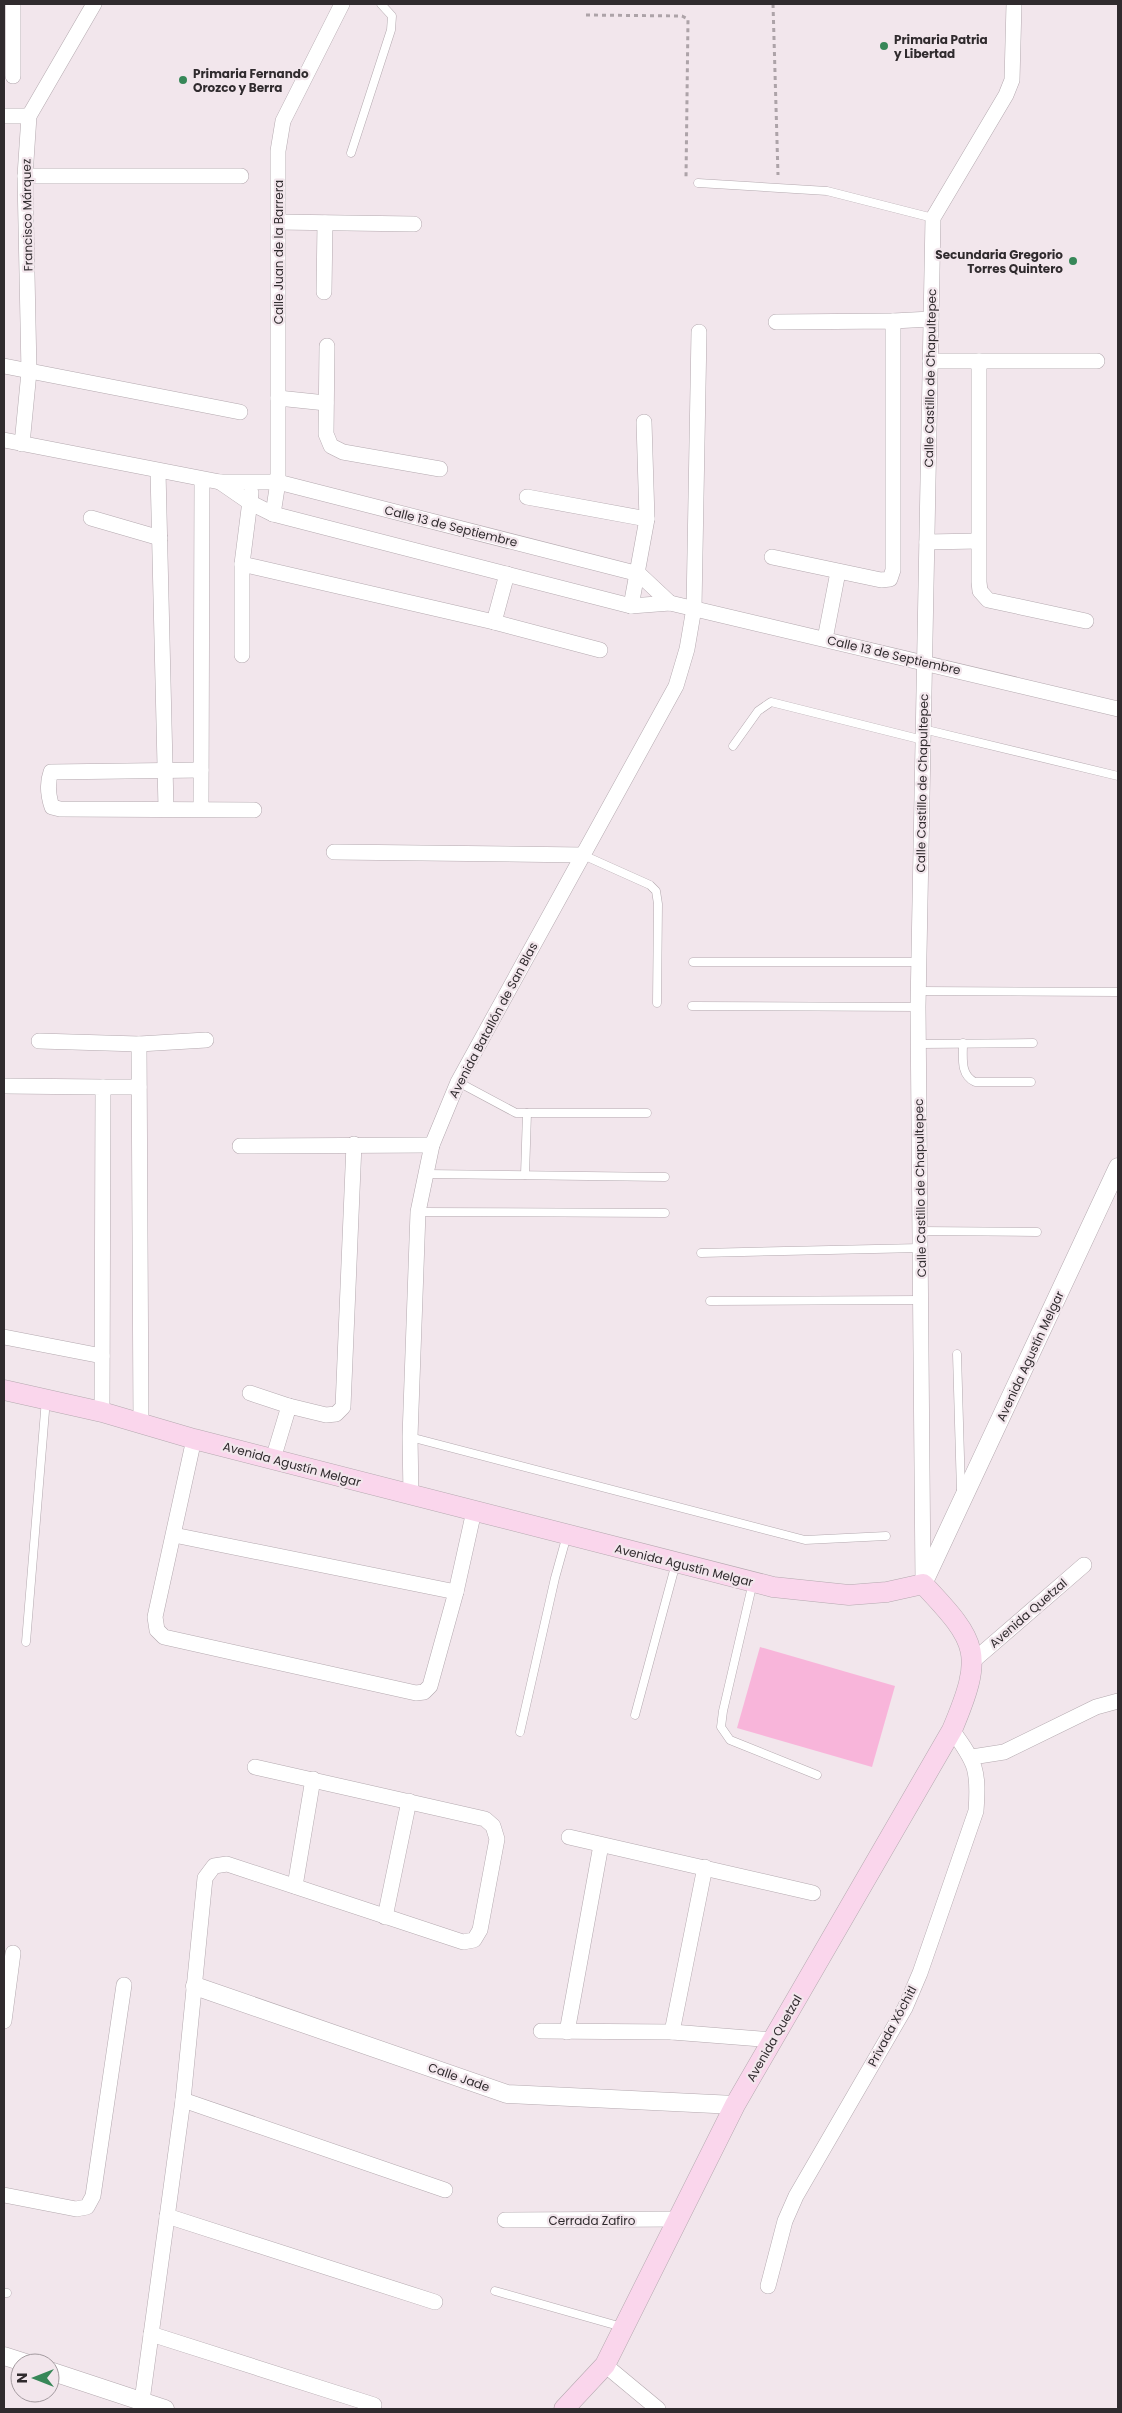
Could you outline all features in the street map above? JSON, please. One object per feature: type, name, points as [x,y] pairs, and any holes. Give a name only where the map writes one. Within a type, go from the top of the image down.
[{"type":"main road","name":"Avenida Agustín Melgar","points":[[4,1390],[102,1412],[194,1439],[773,1587],[849,1595],[887,1592],[924,1584]]},
{"type":"main road","name":"Avenida Quetzal","points":[[564,2409],[605,2365],[736,2105],[952,1730],[968,1693],[973,1661],[966,1634],[949,1611],[924,1584]]},
{"type":"street","points":[[13,4],[13,76]]},
{"type":"street","name":"Francisco Márquez","points":[[22,444],[29,372],[25,176],[29,116],[94,4]]},
{"type":"street","name":"Calle Juan de la Barrera","points":[[273,514],[278,482],[278,150],[283,121],[342,4]]},
{"type":"street","name":"Calle Castillo de Chapultepec","points":[[924,1584],[918,1007],[933,218],[1006,95],[1012,80],[1014,4]]},
{"type":"street","points":[[4,116],[29,116]]},
{"type":"street","points":[[25,176],[241,176]]},
{"type":"street","points":[[278,222],[414,224]]},
{"type":"street","points":[[324,292],[325,223]]},
{"type":"street","points":[[776,322],[931,319]]},
{"type":"street","points":[[772,558],[838,572],[885,580],[890,579],[893,570],[893,320]]},
{"type":"street","name":"Avenida Batallón de San Blas","points":[[412,1495],[410,1437],[418,1212],[432,1145],[458,1082],[676,686],[687,649],[694,608],[699,332]]},
{"type":"street","points":[[327,346],[326,434],[331,446],[343,452],[440,470]]},
{"type":"street","points":[[930,361],[1097,360]]},
{"type":"street","points":[[978,361],[978,541],[980,591],[988,600],[1086,621]]},
{"type":"street","points":[[4,366],[240,412]]},
{"type":"street","points":[[278,398],[326,402]]},
{"type":"street","points":[[631,606],[639,574],[647,519],[644,422]]},
{"type":"street","name":"Calle 13 de Septiembre","points":[[4,440],[202,480],[220,482],[278,482],[639,574],[670,603]]},
{"type":"street","points":[[158,472],[166,808]]},
{"type":"street","points":[[201,809],[202,480]]},
{"type":"street","points":[[242,654],[242,564],[252,481]]},
{"type":"street","name":"Calle 13 de Septiembre","points":[[220,482],[249,502],[273,514],[631,606],[670,603],[694,608],[1118,709]]},
{"type":"street","points":[[527,497],[647,519]]},
{"type":"street","points":[[91,518],[160,538]]},
{"type":"street","points":[[927,542],[978,541]]},
{"type":"street","points":[[242,564],[494,622],[600,650]]},
{"type":"street","points":[[825,639],[838,572]]},
{"type":"street","points":[[494,622],[507,574]]},
{"type":"street","points":[[201,770],[51,772],[48,780],[52,807],[60,809],[166,808],[254,810]]},
{"type":"street","points":[[334,852],[583,855]]},
{"type":"street","points":[[40,1041],[138,1044],[206,1040]]},
{"type":"street","points":[[138,1044],[141,1423]]},
{"type":"street","points":[[4,1086],[138,1087]]},
{"type":"street","points":[[102,1412],[103,1087]]},
{"type":"street","points":[[250,1393],[289,1406],[326,1415],[336,1414],[343,1407],[354,1144]]},
{"type":"street","points":[[240,1146],[432,1145]]},
{"type":"street","name":"Avenida Agustín Melgar","points":[[924,1584],[1118,1167]]},
{"type":"street","points":[[4,1337],[102,1356]]},
{"type":"street","points":[[273,1459],[289,1406]]},
{"type":"street","points":[[194,1439],[155,1616],[156,1630],[164,1637],[416,1693],[424,1692],[430,1686],[456,1592],[474,1511]]},
{"type":"street","points":[[174,1535],[456,1592]]},
{"type":"street","name":"Avenida Quetzal","points":[[973,1661],[1084,1565]]},
{"type":"street","points":[[972,1757],[1004,1752],[1096,1707],[1118,1701]]},
{"type":"street","name":"Privada Xóchitl","points":[[768,2286],[785,2221],[796,2196],[905,2008],[920,1973],[976,1811],[978,1783],[972,1757],[952,1730]]},
{"type":"street","points":[[142,2401],[183,2100],[205,1878],[214,1866],[226,1864],[464,1942],[474,1940],[480,1930],[497,1839],[493,1826],[484,1819],[255,1766]]},
{"type":"street","points":[[295,1886],[313,1779]]},
{"type":"street","points":[[385,1917],[409,1801]]},
{"type":"street","points":[[569,1837],[812,1892]]},
{"type":"street","points":[[567,2032],[601,1845]]},
{"type":"street","points":[[672,2032],[705,1867]]},
{"type":"street","points":[[4,2021],[13,1953]]},
{"type":"street","points":[[4,2196],[76,2209],[86,2207],[93,2196],[124,1985]]},
{"type":"street","name":"Calle Jade","points":[[195,1986],[508,2094],[736,2105]]},
{"type":"street","points":[[541,2031],[672,2032],[773,2040]]},
{"type":"street","points":[[183,2100],[445,2190]]},
{"type":"street","points":[[167,2216],[435,2302]]},
{"type":"street","name":"Cerrada Zafiro","points":[[505,2220],[680,2219]]},
{"type":"street","points":[[151,2334],[374,2405]]},
{"type":"street","points":[[605,2365],[658,2409]]},
{"type":"street","points":[[60,2374],[165,2409]]},
{"type":"lane","points":[[351,153],[391,30],[392,16],[381,4]]},
{"type":"lane","points":[[698,183],[827,191],[933,218]]},
{"type":"lane","points":[[733,746],[758,711],[771,702],[1118,776]]},
{"type":"lane","points":[[583,855],[650,885],[656,891],[657,1003]]},
{"type":"lane","points":[[693,962],[919,962]]},
{"type":"lane","points":[[919,991],[1118,992]]},
{"type":"lane","points":[[692,1006],[918,1007]]},
{"type":"lane","points":[[963,1043],[964,1070],[968,1078],[975,1082],[1031,1082]]},
{"type":"lane","points":[[919,1044],[1033,1043]]},
{"type":"lane","points":[[458,1082],[516,1113],[646,1113]]},
{"type":"lane","points":[[526,1175],[527,1113]]},
{"type":"lane","points":[[426,1174],[666,1177]]},
{"type":"lane","points":[[418,1212],[665,1213]]},
{"type":"lane","points":[[920,1231],[1037,1232]]},
{"type":"lane","points":[[701,1253],[920,1248]]},
{"type":"lane","points":[[710,1301],[922,1300]]},
{"type":"lane","points":[[957,1354],[962,1500]]},
{"type":"lane","points":[[26,1642],[46,1399]]},
{"type":"lane","points":[[410,1437],[805,1540],[886,1536]]},
{"type":"lane","points":[[520,1732],[554,1578],[567,1535]]},
{"type":"lane","points":[[635,1715],[676,1563]]},
{"type":"lane","points":[[753,1582],[725,1702],[722,1727],[730,1740],[817,1775]]},
{"type":"lane","points":[[495,2291],[624,2328]]},
{"type":"path","points":[[773,4],[778,188]]},
{"type":"path","points":[[586,15],[682,16],[688,19],[686,186],[698,183]]},
{"type":"shaded area","points":[[760,1647],[895,1686],[872,1767],[737,1728]]},
{"type":"place","name":"Primaria Patria y Libertad","points":[[884,46]]},
{"type":"place","name":"Primaria Fernando Orozco y Berra","points":[[183,80]]},
{"type":"place","name":"Secundaria Gregorio Torres Quintero","points":[[1073,261]]}]
